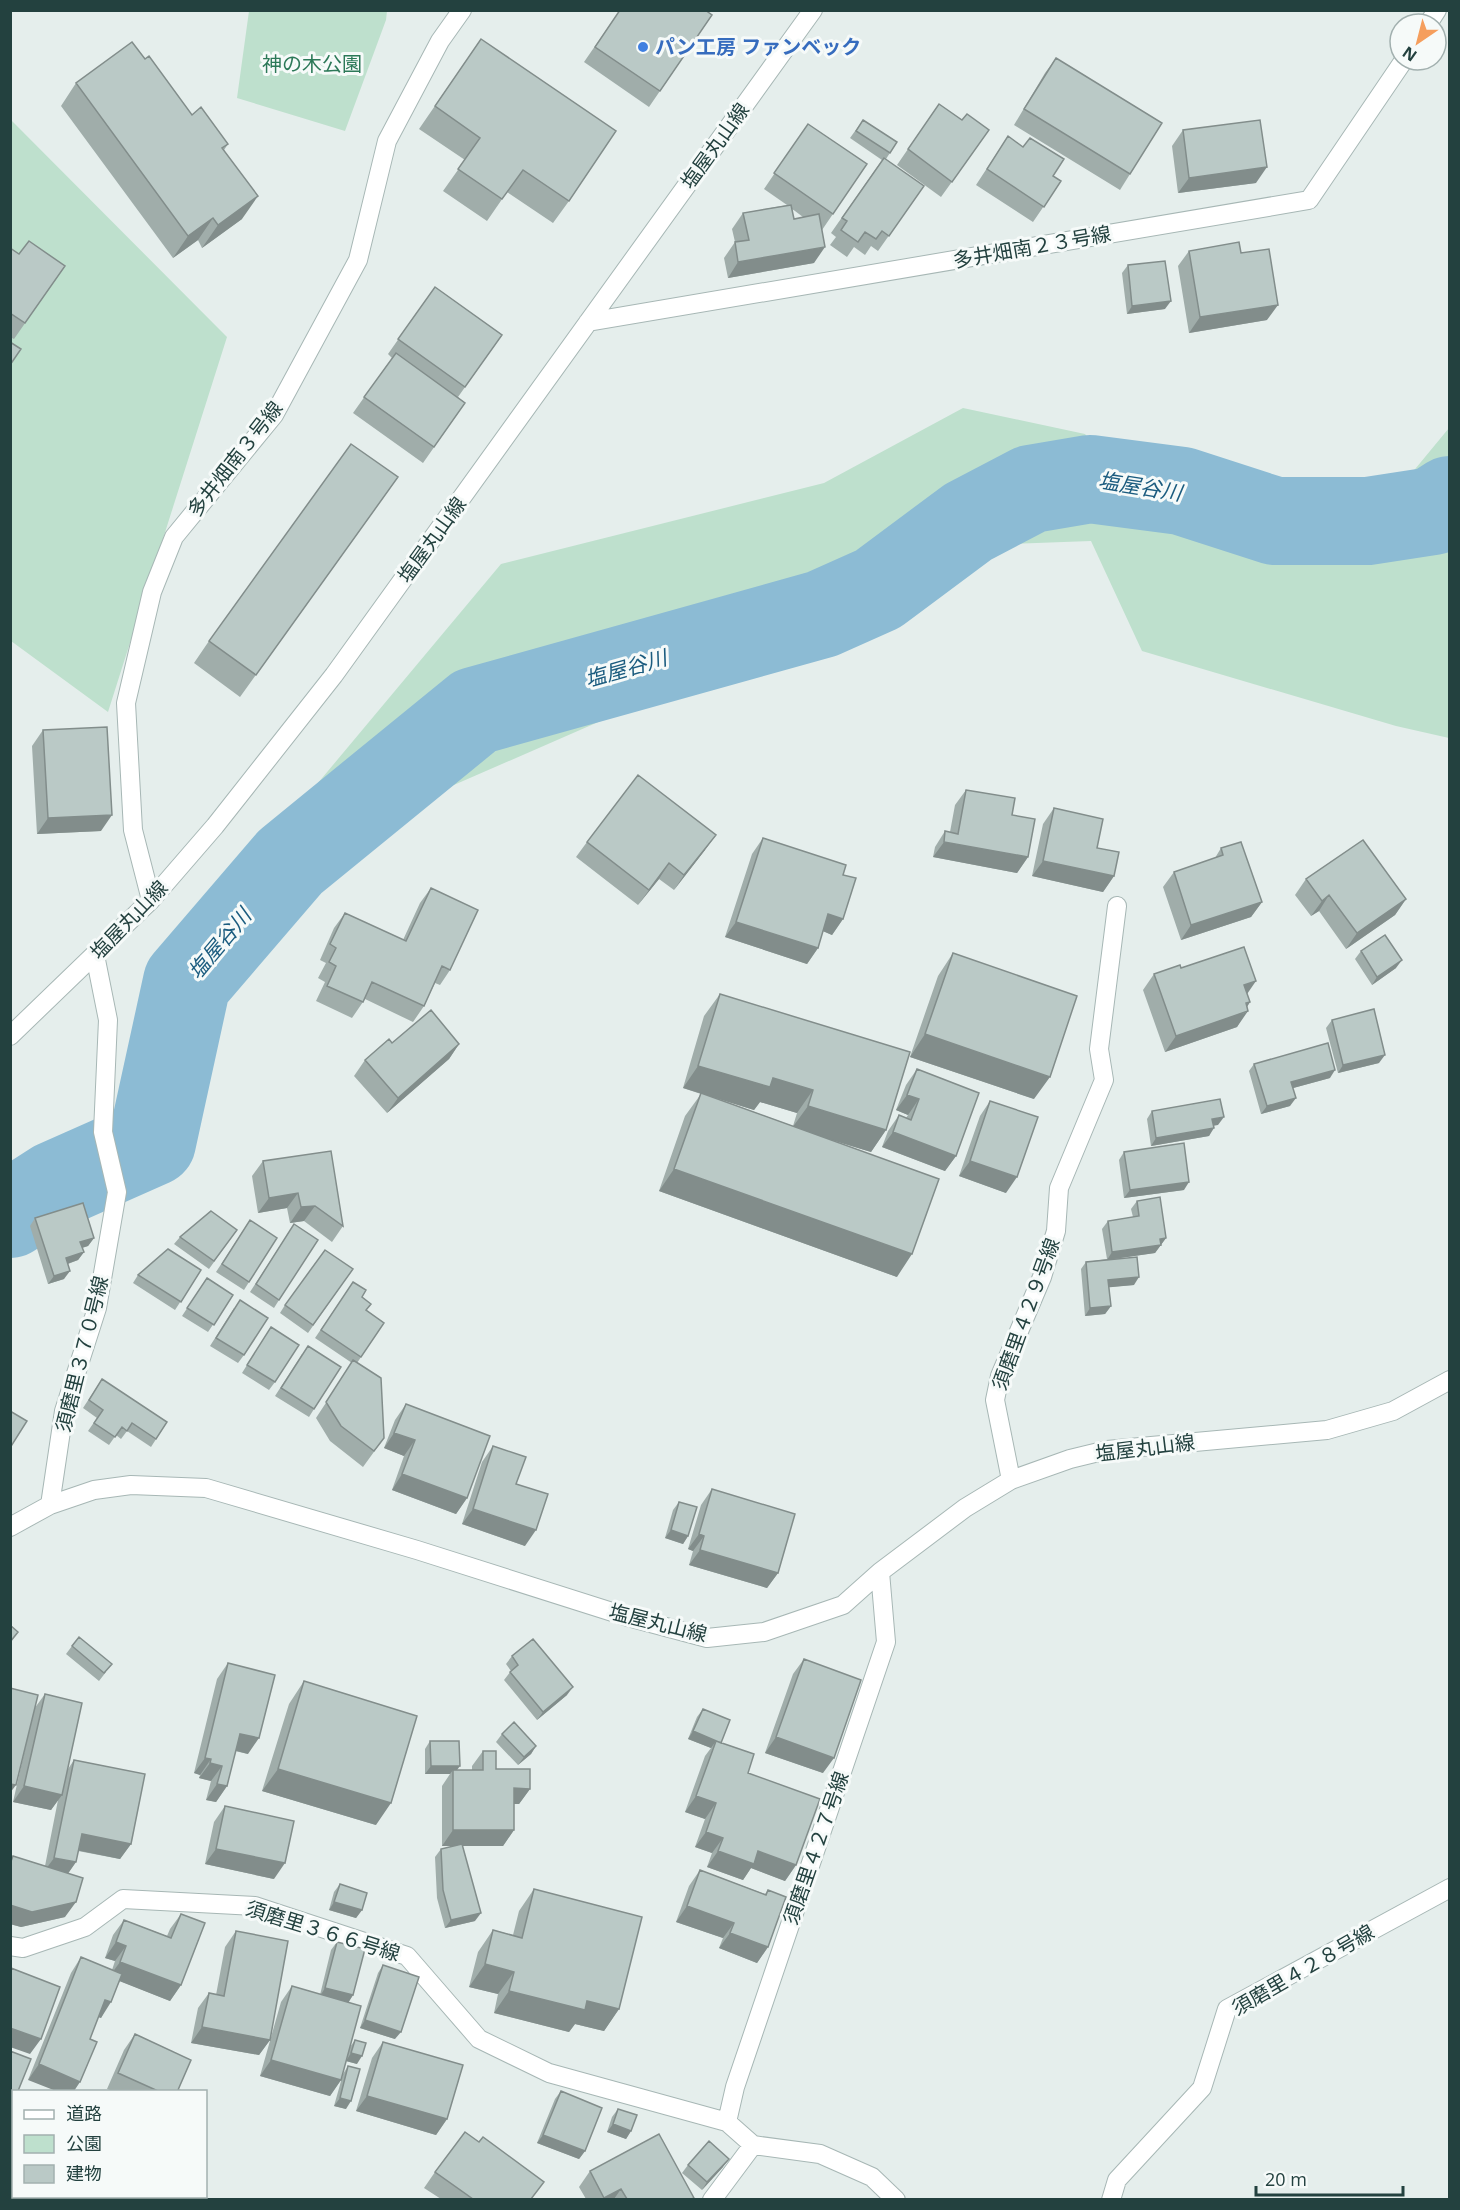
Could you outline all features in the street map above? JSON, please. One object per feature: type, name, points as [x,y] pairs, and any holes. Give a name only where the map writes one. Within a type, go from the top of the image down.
[{"type":"street","name":"多井畑南３号線","points":[[151,900],[133,830],[126,703],[153,592],[174,537],[274,415],[358,260],[387,141],[440,41],[462,10]]},
{"type":"street","name":"塩屋丸山線","points":[[10,1036],[151,900],[215,826],[334,675],[813,10]]},
{"type":"street","name":"多井畑南２３号線","points":[[588,322],[1309,201],[1396,72]]},
{"type":"street","name":"須磨里４２９号線","points":[[1011,1480],[995,1400],[1000,1376],[1042,1277],[1056,1231],[1059,1188],[1104,1080],[1099,1049],[1117,906]]},
{"type":"street","name":"須磨里３７０号線","points":[[50,1505],[64,1411],[97,1308],[117,1191],[103,1132],[108,1020],[95,955]]},
{"type":"street","name":"塩屋丸山線","points":[[10,1527],[50,1505],[94,1490],[131,1485],[206,1488],[417,1550],[628,1617],[707,1638],[764,1632],[843,1605],[880,1572],[965,1508],[1011,1480],[1070,1459],[1107,1450],[1327,1430],[1393,1411],[1449,1380]]},
{"type":"street","name":"須磨里４２７号線","points":[[727,2122],[735,2086],[886,1642],[880,1572]]},
{"type":"street","name":"須磨里４２８号線","points":[[1111,2199],[1117,2180],[1202,2088],[1227,2009],[1449,1888]]},
{"type":"street","name":"須磨里３６６号線","points":[[10,1946],[23,1948],[85,1927],[123,1899],[255,1906],[407,1956],[478,2039],[549,2073],[727,2122],[753,2145]]},
{"type":"street","points":[[712,2199],[753,2145],[820,2154],[872,2176],[896,2199]]},
{"type":"green space","name":"神の木公園","points":[[249,11],[387,11],[386,20],[345,131],[237,98]]},
{"type":"green space","points":[[11,120],[227,337],[108,712],[11,641]]},
{"type":"green space","points":[[963,408],[1085,434],[1140,504],[1217,528],[1354,543],[1449,428],[1449,738],[1396,726],[1142,651],[1091,541],[984,545],[628,709],[447,788],[287,820],[501,564],[824,483]]},
{"type":"building","name":"パン工房 ファンベック","points":[[620,10],[705,10],[712,15],[660,91],[595,47]]},
{"type":"building","points":[[481,39],[616,131],[569,201],[523,170],[502,199],[458,169],[480,138],[435,106]]},
{"type":"building","points":[[132,42],[145,59],[149,56],[192,115],[201,107],[228,144],[222,148],[258,196],[218,225],[213,218],[188,236],[76,83]]},
{"type":"building","points":[[1056,58],[1162,123],[1130,174],[1024,109]]},
{"type":"building","points":[[939,104],[962,120],[967,114],[989,130],[952,182],[908,149]]},
{"type":"building","points":[[863,120],[897,142],[890,153],[856,131]]},
{"type":"building","points":[[1260,120],[1267,167],[1189,178],[1183,130]]},
{"type":"building","points":[[808,124],[867,164],[833,214],[774,173]]},
{"type":"building","points":[[1008,136],[1023,147],[1030,138],[1064,159],[1053,176],[1061,181],[1044,207],[987,169]]},
{"type":"building","points":[[884,158],[924,186],[889,236],[882,231],[876,239],[865,232],[858,242],[841,230],[847,221],[842,218]]},
{"type":"building","points":[[791,205],[794,219],[819,214],[825,247],[738,262],[735,242],[749,240],[743,213]]},
{"type":"building","points":[[29,241],[65,266],[25,323],[10,313],[10,248],[19,254]]},
{"type":"building","points":[[1239,242],[1241,253],[1269,249],[1278,305],[1200,317],[1189,251]]},
{"type":"building","points":[[1165,261],[1171,301],[1132,306],[1128,265]]},
{"type":"building","points":[[435,287],[502,335],[465,387],[398,339]]},
{"type":"building","points":[[10,342],[21,349],[10,365]]},
{"type":"building","points":[[396,353],[465,403],[434,447],[364,397]]},
{"type":"building","points":[[351,444],[398,477],[256,675],[209,641]]},
{"type":"building","points":[[107,727],[112,815],[48,818],[43,730]]},
{"type":"building","points":[[638,775],[716,835],[684,875],[669,863],[649,890],[587,842]]},
{"type":"building","points":[[966,790],[1015,798],[1012,815],[1035,819],[1028,857],[944,842],[945,831],[958,834]]},
{"type":"building","points":[[1054,808],[1103,819],[1097,848],[1119,852],[1114,876],[1043,861]]},
{"type":"building","points":[[763,838],[846,865],[843,875],[856,878],[843,919],[828,914],[818,948],[736,922]]},
{"type":"building","points":[[1363,840],[1406,899],[1357,933],[1329,895],[1322,901],[1306,879]]},
{"type":"building","points":[[1241,842],[1262,902],[1191,925],[1174,872],[1223,855],[1221,848]]},
{"type":"building","points":[[431,888],[478,910],[450,970],[442,966],[424,1006],[372,982],[363,1002],[327,986],[336,966],[329,962],[336,948],[330,944],[345,913],[406,941]]},
{"type":"building","points":[[1385,935],[1402,960],[1377,977],[1361,951]]},
{"type":"building","points":[[1244,947],[1256,981],[1244,985],[1250,1002],[1246,1003],[1248,1011],[1176,1036],[1154,974],[1180,965],[1181,968]]},
{"type":"building","points":[[953,953],[1077,996],[1050,1077],[925,1034]]},
{"type":"building","points":[[720,994],[910,1052],[886,1130],[808,1106],[813,1090],[773,1078],[770,1087],[698,1066]]},
{"type":"building","points":[[1374,1009],[1385,1055],[1343,1065],[1332,1020]]},
{"type":"building","points":[[431,1010],[459,1044],[398,1098],[365,1060],[389,1039],[392,1043]]},
{"type":"building","points":[[1328,1043],[1335,1070],[1291,1082],[1296,1098],[1267,1106],[1254,1064]]},
{"type":"building","points":[[917,1069],[979,1093],[956,1156],[893,1132],[899,1115],[911,1120],[919,1099],[907,1095]]},
{"type":"building","points":[[701,1093],[939,1179],[912,1254],[674,1169]]},
{"type":"building","points":[[1220,1099],[1224,1117],[1212,1119],[1214,1128],[1156,1138],[1152,1111]]},
{"type":"building","points":[[990,1101],[1038,1117],[1017,1177],[970,1161]]},
{"type":"building","points":[[1184,1143],[1189,1182],[1130,1190],[1124,1152]]},
{"type":"building","points":[[331,1151],[343,1226],[315,1206],[301,1207],[298,1193],[269,1198],[263,1161]]},
{"type":"building","points":[[1160,1197],[1166,1238],[1160,1239],[1161,1245],[1112,1252],[1108,1221],[1139,1216],[1137,1201]]},
{"type":"building","points":[[83,1203],[94,1238],[80,1242],[84,1252],[66,1258],[70,1271],[54,1276],[35,1218]]},
{"type":"building","points":[[211,1211],[237,1230],[214,1261],[180,1237]]},
{"type":"building","points":[[250,1220],[277,1238],[249,1282],[222,1264]]},
{"type":"building","points":[[294,1224],[318,1240],[279,1300],[256,1284]]},
{"type":"building","points":[[168,1249],[201,1270],[181,1302],[138,1275]]},
{"type":"building","points":[[325,1250],[353,1269],[313,1325],[285,1305]]},
{"type":"building","points":[[1137,1257],[1139,1277],[1108,1280],[1111,1306],[1090,1308],[1086,1262]]},
{"type":"building","points":[[207,1278],[233,1295],[214,1325],[187,1308]]},
{"type":"building","points":[[353,1282],[366,1290],[362,1297],[371,1304],[366,1310],[384,1323],[361,1357],[321,1330]]},
{"type":"building","points":[[240,1300],[268,1318],[244,1355],[216,1338]]},
{"type":"building","points":[[271,1327],[299,1345],[275,1382],[247,1365]]},
{"type":"building","points":[[308,1346],[341,1367],[314,1409],[281,1388]]},
{"type":"building","points":[[353,1360],[381,1378],[384,1438],[374,1451],[341,1426],[326,1402]]},
{"type":"building","points":[[102,1379],[167,1422],[156,1439],[132,1423],[127,1431],[122,1427],[115,1437],[94,1423],[103,1410],[89,1400]]},
{"type":"building","points":[[406,1404],[490,1436],[467,1498],[402,1474],[415,1440],[394,1433]]},
{"type":"building","points":[[10,1411],[27,1421],[10,1448]]},
{"type":"building","points":[[493,1446],[526,1457],[516,1484],[548,1494],[536,1530],[473,1509]]},
{"type":"building","points":[[712,1489],[795,1514],[778,1573],[700,1550],[704,1536],[699,1534]]},
{"type":"building","points":[[679,1502],[697,1507],[688,1536],[671,1530]]},
{"type":"building","points":[[10,1625],[18,1632],[10,1642]]},
{"type":"building","points":[[79,1637],[112,1664],[104,1673],[72,1646]]},
{"type":"building","points":[[533,1639],[573,1687],[543,1712],[510,1672],[518,1665],[512,1656]]},
{"type":"building","points":[[804,1659],[861,1680],[834,1758],[776,1737]]},
{"type":"building","points":[[228,1663],[275,1675],[259,1738],[240,1734],[227,1786],[217,1784],[222,1766],[210,1763],[211,1759],[205,1758]]},
{"type":"building","points":[[304,1681],[417,1716],[391,1803],[278,1769]]},
{"type":"building","points":[[10,1688],[38,1695],[16,1785],[10,1784]]},
{"type":"building","points":[[45,1694],[82,1703],[62,1795],[24,1786]]},
{"type":"building","points":[[703,1709],[730,1720],[721,1743],[693,1731]]},
{"type":"building","points":[[514,1722],[536,1746],[524,1757],[502,1734]]},
{"type":"building","points":[[430,1741],[459,1741],[460,1766],[431,1766]]},
{"type":"building","points":[[716,1741],[754,1754],[748,1773],[820,1799],[796,1865],[758,1851],[754,1864],[718,1851],[723,1838],[706,1832],[716,1803],[696,1796]]},
{"type":"building","points":[[483,1751],[496,1751],[496,1769],[530,1769],[530,1789],[514,1788],[514,1830],[453,1830],[453,1770],[483,1770]]},
{"type":"building","points":[[74,1760],[145,1774],[131,1844],[82,1834],[76,1862],[54,1858]]},
{"type":"building","points":[[225,1806],[294,1821],[285,1863],[216,1849]]},
{"type":"building","points":[[462,1844],[481,1913],[451,1920],[443,1890],[441,1849]]},
{"type":"building","points":[[13,1856],[83,1878],[76,1902],[32,1912],[10,1905],[10,1864]]},
{"type":"building","points":[[700,1870],[766,1895],[768,1890],[786,1897],[768,1947],[730,1933],[734,1923],[687,1906]]},
{"type":"building","points":[[340,1884],[367,1893],[362,1910],[334,1902]]},
{"type":"building","points":[[534,1889],[642,1917],[619,2009],[587,2001],[585,2010],[509,1991],[514,1972],[485,1964],[493,1930],[522,1938]]},
{"type":"building","points":[[181,1914],[205,1923],[181,1985],[120,1962],[126,1946],[116,1942],[124,1920],[171,1938]]},
{"type":"building","points":[[236,1931],[288,1941],[270,2040],[202,2027],[209,1993],[224,1996]]},
{"type":"building","points":[[337,1942],[365,1949],[353,1995],[325,1988]]},
{"type":"building","points":[[81,1957],[122,1974],[111,2002],[105,2000],[90,2039],[97,2042],[80,2082],[39,2064]]},
{"type":"building","points":[[383,1965],[419,1977],[401,2032],[365,2020]]},
{"type":"building","points":[[11,1968],[60,1987],[41,2039],[10,2028]]},
{"type":"building","points":[[292,1986],[361,2006],[341,2080],[271,2060]]},
{"type":"building","points":[[135,2034],[191,2060],[178,2090],[156,2090],[118,2073]]},
{"type":"building","points":[[355,2040],[366,2043],[362,2056],[351,2053]]},
{"type":"building","points":[[383,2042],[463,2065],[447,2119],[367,2096]]},
{"type":"building","points":[[10,2051],[31,2059],[18,2090],[12,2090],[10,2110]]},
{"type":"building","points":[[348,2066],[360,2069],[351,2101],[340,2098]]},
{"type":"building","points":[[561,2091],[602,2108],[585,2151],[543,2135]]},
{"type":"building","points":[[618,2109],[637,2115],[631,2131],[613,2124]]},
{"type":"building","points":[[465,2132],[479,2142],[483,2137],[544,2182],[531,2199],[473,2199],[435,2172]]},
{"type":"building","points":[[659,2134],[694,2198],[627,2199],[621,2189],[604,2198],[590,2171]]},
{"type":"building","points":[[709,2141],[729,2159],[707,2182],[688,2165]]},
{"type":"building","points":[[10,2193],[12,2198],[26,2199],[10,2199]]},
{"type":"waterway","name":"塩屋谷川","points":[[10,1214],[55,1185],[152,1142],[187,982],[290,862],[475,711],[822,614],[878,589],[968,522],[1031,489],[1090,479],[1182,491],[1275,521],[1368,521],[1433,511],[1450,500]]},
{"type":"place","name":"パン工房 ファンベック","points":[[643,47]]}]
